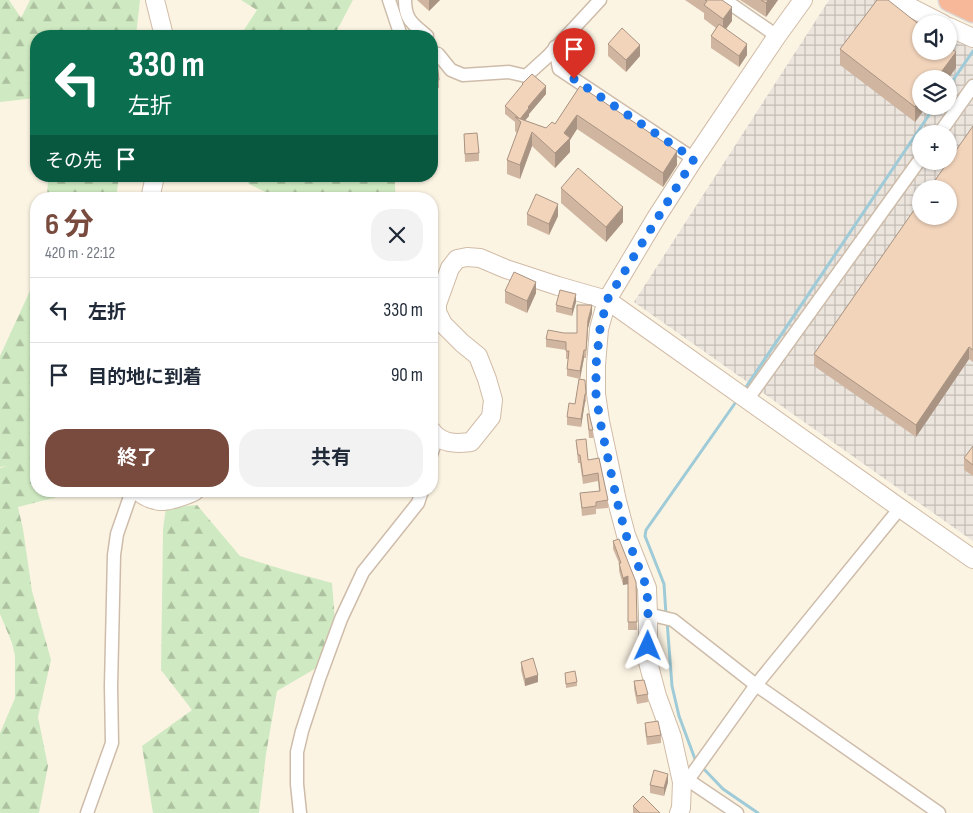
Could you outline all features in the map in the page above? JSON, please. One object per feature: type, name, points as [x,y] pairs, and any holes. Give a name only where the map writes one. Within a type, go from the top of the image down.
[{"type":"highway","points":[[950,0],[973,11]]},
{"type":"street","points":[[155,0],[162,30]]},
{"type":"street","points":[[389,0],[399,30]]},
{"type":"street","points":[[405,0],[410,21],[420,30]]},
{"type":"street","points":[[438,59],[451,70],[463,74],[509,72],[526,76],[600,0]]},
{"type":"street","points":[[725,0],[776,36]]},
{"type":"street","points":[[737,813],[688,778],[657,696],[648,662],[652,615],[647,588],[626,535],[617,501],[600,421],[596,394],[596,365],[600,329],[607,300],[694,159],[776,36],[803,0]]},
{"type":"street","points":[[896,0],[925,15]]},
{"type":"street","points":[[957,30],[973,38]]},
{"type":"street","points":[[555,48],[559,69],[694,159]]},
{"type":"street","points":[[945,125],[973,86]]},
{"type":"street","points":[[743,397],[912,170]]},
{"type":"street","points":[[438,301],[450,268],[457,259],[467,257],[480,258],[506,269],[607,300],[973,559]]},
{"type":"street","points":[[438,314],[443,324],[478,356],[493,400],[491,417],[471,442],[452,444],[438,435]]},
{"type":"street","points":[[87,813],[112,743],[111,686],[114,554],[117,534],[130,497]]},
{"type":"street","points":[[147,497],[161,501],[178,497]]},
{"type":"street","points":[[300,813],[297,784],[297,752],[318,679],[341,619],[363,572],[418,503],[420,497]]},
{"type":"street","points":[[679,813],[688,778],[756,685],[900,508]]},
{"type":"street","points":[[652,615],[673,620],[756,685],[939,813]]},
{"type":"shaded area","points":[[829,0],[879,0],[913,15],[912,60],[957,60],[957,33],[973,40],[973,541],[634,302]]},
{"type":"green space","points":[[0,0],[9,0],[21,18],[30,0],[140,0],[137,30],[30,30],[30,99],[0,102]]},
{"type":"green space","points":[[241,0],[353,0],[337,30],[244,30],[257,10]]},
{"type":"green space","points":[[48,182],[118,182],[117,192],[47,192]]},
{"type":"green space","points":[[248,182],[395,182],[395,192],[265,192]]},
{"type":"green space","points":[[30,291],[30,497],[57,497],[18,507],[32,591],[51,660],[38,717],[48,766],[39,813],[0,813],[0,733],[15,698],[15,656],[12,643],[0,614],[0,468],[7,466],[0,467],[0,356]]},
{"type":"green space","points":[[197,505],[240,556],[332,583],[335,621],[325,663],[277,691],[266,754],[259,813],[153,813],[142,746],[192,710],[161,670],[163,529],[166,508]]},
{"type":"building","points":[[705,0],[722,0],[732,7],[723,19],[704,5],[707,1]]},
{"type":"building","points":[[877,0],[888,0],[912,19],[912,60],[950,60],[943,70],[912,70],[912,105],[840,49]]},
{"type":"building","points":[[719,24],[747,44],[739,56],[711,36]]},
{"type":"building","points":[[622,28],[640,45],[626,60],[608,44]]},
{"type":"building","points":[[532,74],[546,86],[520,119],[505,106]]},
{"type":"building","points":[[580,86],[677,151],[663,173],[577,115],[564,133],[570,138],[555,153],[532,132],[520,165],[507,160],[521,122],[515,117],[546,128],[552,122],[555,124]]},
{"type":"building","points":[[973,126],[973,350],[969,347],[916,425],[814,354],[912,213],[912,225],[957,225],[957,180],[935,180],[942,170],[957,170],[957,149]]},
{"type":"building","points":[[477,133],[479,153],[465,154],[464,134]]},
{"type":"building","points":[[578,168],[623,207],[606,227],[561,188]]},
{"type":"building","points":[[536,194],[558,204],[549,224],[527,214]]},
{"type":"building","points":[[514,272],[536,282],[527,301],[505,291]]},
{"type":"building","points":[[560,290],[576,294],[572,309],[556,305]]},
{"type":"building","points":[[577,305],[592,305],[588,320],[586,350],[584,350],[580,371],[567,369],[569,351],[566,351],[566,342],[546,339],[548,330],[577,333]]},
{"type":"building","points":[[579,379],[585,380],[586,394],[581,419],[567,417],[569,403],[575,404]]},
{"type":"building","points":[[587,414],[589,414],[593,430],[589,430]]},
{"type":"building","points":[[586,439],[588,460],[599,458],[608,500],[596,502],[596,506],[582,508],[580,493],[600,491],[598,473],[583,476],[576,440]]},
{"type":"building","points":[[973,446],[973,465],[964,458]]},
{"type":"building","points":[[619,539],[636,582],[637,622],[628,622],[628,576],[623,578],[619,563],[621,563],[613,541]]},
{"type":"building","points":[[533,658],[538,675],[525,679],[521,662]]},
{"type":"building","points":[[575,671],[577,682],[566,684],[565,673]]},
{"type":"building","points":[[644,680],[648,694],[637,696],[634,681]]},
{"type":"building","points":[[658,721],[661,735],[647,737],[645,723]]},
{"type":"building","points":[[654,770],[668,774],[664,788],[650,785]]},
{"type":"building","points":[[643,796],[660,813],[640,813],[633,806]]},
{"type":"waterway","points":[[957,74],[973,51]]},
{"type":"waterway","points":[[744,390],[929,115]]},
{"type":"waterway","points":[[666,615],[664,584],[645,536],[646,530],[738,399]]},
{"type":"waterway","points":[[667,621],[672,686],[679,716],[695,759],[698,762]]},
{"type":"waterway","points":[[702,767],[723,789],[758,813]]},
{"type":"route","points":[[574,79],[694,159],[607,300],[600,329],[596,365],[596,394],[600,421],[617,501],[626,535],[647,588],[648,646]]}]
